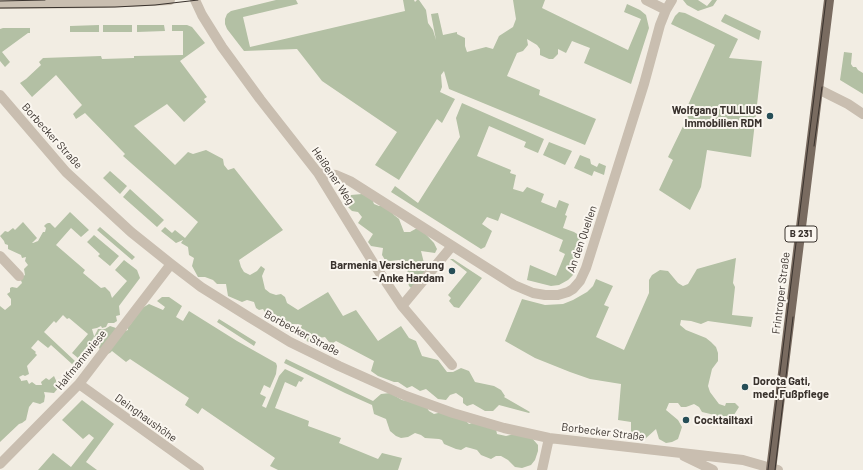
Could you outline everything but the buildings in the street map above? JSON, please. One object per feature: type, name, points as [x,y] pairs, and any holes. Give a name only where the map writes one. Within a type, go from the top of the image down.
[{"type":"main road","name":"Frintroper Straße","points":[[773,469],[829,0]]},
{"type":"street","points":[[0,4],[170,0]]},
{"type":"street","name":"Heißener Weg","points":[[195,0],[204,19],[222,47],[260,99],[318,173],[374,264],[402,306],[452,365]]},
{"type":"street","points":[[646,0],[666,10]]},
{"type":"street","name":"An den Quellen","points":[[318,173],[336,175],[346,179],[500,277],[523,289],[545,296],[558,295],[568,292],[580,281],[586,268],[644,84],[660,25],[672,0]]},
{"type":"street","points":[[818,89],[848,104],[863,114]]},
{"type":"street","name":"Borbecker Straße","points":[[0,94],[66,172],[131,232],[171,264],[214,295],[309,352],[363,378],[406,396],[452,413],[504,428],[549,438],[744,460],[773,469]]},
{"type":"street","points":[[402,306],[452,246]]},
{"type":"street","points":[[0,256],[19,276]]},
{"type":"street","name":"Halfmannwiese","points":[[0,464],[79,384],[171,264]]},
{"type":"street","name":"Deinghaushöhe","points":[[79,384],[199,470]]},
{"type":"street","points":[[542,470],[549,438]]},
{"type":"street","name":"Borbecker Straße","points":[[666,451],[686,457],[714,470]]},
{"type":"green space","points":[[276,0],[296,0],[298,4],[243,17],[250,47],[405,11],[403,0],[414,0],[415,2],[419,0],[426,10],[428,23],[433,30],[436,40],[431,14],[438,13],[443,35],[457,32],[457,34],[465,38],[467,52],[486,47],[493,49],[499,36],[513,27],[516,19],[513,0],[545,0],[542,8],[628,50],[641,19],[624,12],[627,4],[640,10],[646,15],[649,28],[631,84],[584,63],[590,48],[572,41],[566,53],[558,49],[558,54],[553,59],[540,55],[540,49],[537,45],[527,39],[528,45],[523,51],[517,53],[507,76],[540,90],[539,95],[596,119],[585,145],[449,89],[444,71],[441,75],[442,87],[440,92],[455,99],[442,123],[437,119],[399,180],[375,165],[397,132],[322,81],[297,49],[244,51],[227,29],[225,19],[227,14],[231,11]]},
{"type":"green space","points":[[683,0],[698,0],[707,6],[712,0],[717,0],[713,6],[698,11],[687,5]]},
{"type":"green space","points":[[679,12],[685,13],[738,39],[729,58],[762,61],[751,157],[707,150],[701,187],[690,210],[659,190],[673,160],[668,157],[688,116],[684,114],[715,45],[671,24]]},
{"type":"green space","points":[[725,14],[761,31],[759,40],[722,22],[721,21]]},
{"type":"green space","points":[[99,25],[99,32],[70,32],[70,26]]},
{"type":"green space","points":[[103,25],[132,25],[132,32],[103,32]]},
{"type":"green space","points":[[137,25],[164,25],[165,31],[137,32]]},
{"type":"green space","points":[[172,25],[187,25],[192,27],[205,43],[180,61],[207,97],[204,99],[206,102],[184,122],[167,104],[134,126],[175,165],[188,152],[193,154],[206,150],[223,159],[224,165],[228,170],[234,168],[283,230],[239,260],[244,272],[250,275],[257,271],[261,266],[265,269],[262,276],[265,289],[276,295],[281,294],[285,297],[287,303],[298,310],[328,292],[343,316],[356,310],[378,341],[401,326],[409,338],[416,341],[422,356],[438,360],[447,372],[453,372],[461,368],[469,371],[475,382],[494,386],[501,390],[505,396],[504,397],[530,412],[529,413],[499,405],[493,411],[485,411],[473,404],[467,406],[463,403],[463,398],[456,393],[450,395],[446,400],[438,399],[426,389],[420,391],[412,386],[407,388],[398,382],[378,376],[371,371],[374,361],[336,341],[333,343],[329,342],[325,337],[319,338],[315,342],[308,342],[299,332],[302,325],[291,325],[287,330],[285,330],[281,325],[269,319],[263,309],[259,310],[256,308],[254,302],[247,300],[242,302],[228,296],[226,284],[217,284],[213,280],[205,277],[198,277],[192,266],[194,258],[189,255],[188,247],[181,243],[183,240],[176,243],[161,231],[165,227],[172,233],[175,230],[185,238],[198,222],[123,156],[125,154],[85,113],[76,119],[73,114],[82,105],[56,75],[32,97],[20,83],[41,65],[39,62],[43,58],[101,56],[102,59],[134,58],[134,56],[183,55],[183,31],[172,31]]},
{"type":"green space","points":[[30,28],[30,33],[2,52],[10,62],[5,67],[0,61],[0,29]]},
{"type":"green space","points":[[844,52],[852,53],[851,64],[863,73],[863,94],[840,80]]},
{"type":"green space","points":[[462,103],[544,139],[538,153],[524,147],[526,142],[489,126],[477,156],[511,170],[510,173],[516,175],[513,189],[523,192],[527,187],[544,194],[541,202],[556,208],[559,200],[569,204],[565,215],[567,216],[563,228],[574,232],[585,239],[573,275],[568,280],[559,285],[551,286],[527,280],[530,265],[556,276],[565,254],[559,251],[563,240],[501,213],[498,221],[487,217],[482,224],[492,231],[485,247],[481,249],[391,192],[395,186],[418,203],[460,137],[456,118]]},
{"type":"green space","points":[[549,142],[572,151],[565,165],[543,155]]},
{"type":"green space","points":[[580,155],[590,159],[591,164],[597,167],[599,163],[606,166],[604,175],[594,171],[592,176],[574,168]]},
{"type":"green space","points":[[110,171],[127,186],[120,194],[103,178]]},
{"type":"green space","points":[[130,189],[164,220],[157,227],[123,197]]},
{"type":"green space","points":[[362,194],[372,199],[374,204],[379,206],[387,206],[399,219],[404,232],[410,232],[419,227],[434,243],[437,249],[435,253],[421,251],[425,267],[425,277],[413,290],[409,286],[407,279],[408,266],[399,260],[385,260],[382,255],[383,248],[371,246],[368,242],[373,234],[358,223],[362,217],[358,212],[352,211],[347,206],[347,198],[351,195]]},
{"type":"green space","points":[[70,212],[89,230],[81,237],[71,228],[56,245],[85,270],[83,273],[101,288],[105,287],[110,292],[112,298],[127,281],[115,270],[124,260],[137,270],[140,278],[119,306],[120,315],[116,316],[117,321],[114,323],[108,323],[106,327],[102,328],[101,326],[92,329],[94,336],[93,340],[78,358],[72,353],[88,334],[69,318],[67,319],[63,315],[56,323],[54,321],[44,332],[75,361],[72,364],[51,345],[48,348],[38,340],[31,348],[37,355],[27,366],[29,374],[19,377],[21,381],[27,380],[29,384],[32,382],[36,385],[42,385],[41,382],[46,378],[49,380],[54,376],[59,387],[54,393],[44,392],[44,402],[40,404],[33,402],[29,407],[26,420],[19,424],[0,442],[0,306],[5,310],[11,305],[11,299],[7,294],[10,292],[10,288],[17,288],[22,283],[20,278],[25,275],[24,269],[28,265],[25,261],[26,257],[22,258],[21,255],[8,249],[8,245],[5,244],[0,236],[5,231],[8,232],[13,228],[15,230],[23,222],[37,238],[33,243],[38,241],[43,232],[45,232],[46,228],[44,226],[46,224],[50,223],[55,228]]},
{"type":"green space","points":[[100,227],[135,257],[132,260],[97,230]]},
{"type":"green space","points":[[94,235],[119,256],[110,266],[98,256],[100,254],[87,242]]},
{"type":"green space","points":[[736,258],[733,283],[735,287],[732,315],[753,317],[751,327],[708,321],[701,324],[681,320],[680,325],[686,330],[706,338],[716,347],[718,361],[712,369],[708,386],[710,392],[719,404],[725,406],[726,403],[735,403],[739,407],[732,418],[727,418],[702,412],[699,407],[694,404],[681,407],[678,403],[669,403],[666,410],[678,420],[682,427],[678,439],[672,442],[666,443],[659,439],[656,429],[645,439],[637,438],[631,432],[631,422],[618,420],[621,384],[590,379],[570,372],[535,358],[505,341],[522,299],[545,305],[563,304],[587,292],[593,286],[596,279],[613,286],[604,305],[609,307],[596,337],[624,350],[649,293],[649,280],[652,275],[660,270],[668,271],[678,283],[683,286],[688,284],[697,269]]},
{"type":"green space","points":[[450,259],[453,259],[482,278],[459,308],[454,307],[449,301],[451,298],[448,295],[467,272]]},
{"type":"green space","points":[[162,297],[169,297],[182,306],[176,317],[183,321],[189,311],[276,363],[276,374],[270,388],[264,385],[260,394],[266,397],[262,406],[266,408],[279,376],[285,369],[304,378],[301,382],[299,381],[296,387],[285,382],[275,408],[309,421],[308,426],[341,438],[339,443],[378,459],[382,453],[402,458],[398,470],[278,470],[270,466],[275,458],[202,408],[198,414],[185,405],[189,398],[130,359],[126,362],[112,351],[104,355],[101,354],[99,347],[96,345],[97,338],[94,337],[98,329],[105,329],[110,326],[125,331],[128,330],[128,326],[142,307],[149,304],[163,310],[165,307],[157,301]]},
{"type":"green space","points":[[219,319],[256,342],[254,346],[217,322]]},
{"type":"green space","points":[[286,359],[373,401],[381,394],[390,393],[402,400],[425,405],[429,411],[434,414],[442,412],[462,417],[469,424],[478,421],[496,429],[497,434],[506,436],[514,434],[531,437],[538,445],[535,460],[531,465],[522,468],[515,467],[501,456],[496,456],[491,459],[481,455],[477,450],[466,447],[461,450],[456,449],[444,444],[442,440],[439,439],[425,438],[415,433],[408,437],[401,438],[396,436],[390,431],[386,419],[374,414],[372,405],[284,363]]},
{"type":"green space","points":[[82,400],[114,424],[86,462],[97,470],[38,470],[53,453],[71,467],[94,438],[89,434],[83,439],[62,420]]},
{"type":"tram line","points":[[0,1],[45,0]]},
{"type":"tram line","points":[[0,8],[115,7],[155,5],[198,0]]},
{"type":"tram line","points":[[768,470],[826,0]]},
{"type":"tram line","points":[[814,146],[822,87]]},
{"type":"tram line","points":[[775,470],[793,317]]},
{"type":"place","name":"Wolfgang TULLIUS Immobilien RDM","points":[[770,116]]},
{"type":"place","name":"Barmenia Versicherung - Anke Hardam","points":[[452,271]]},
{"type":"place","name":"Dorota Gati, med. Fußpflege","points":[[745,387]]},
{"type":"place","name":"Cocktailtaxi","points":[[686,420]]}]
